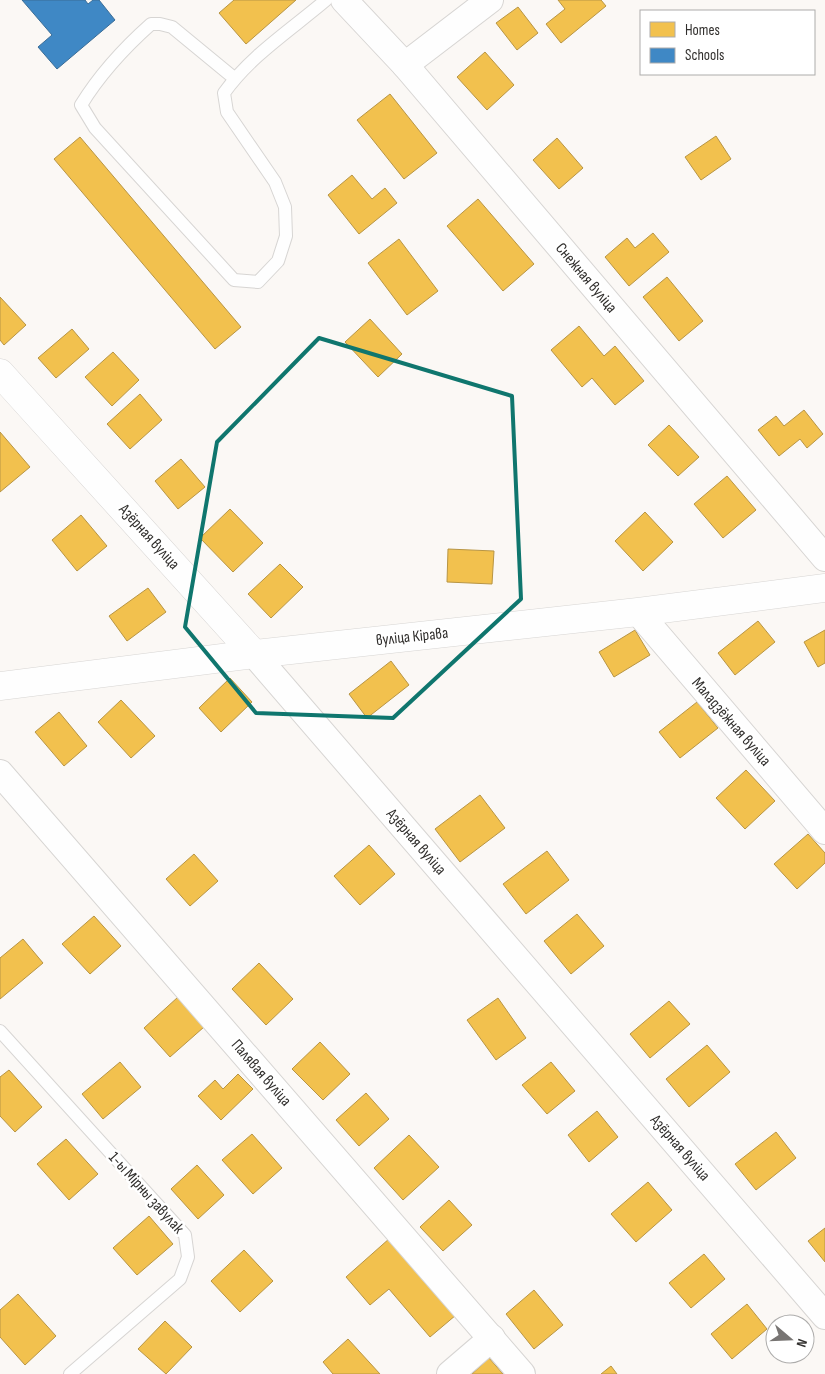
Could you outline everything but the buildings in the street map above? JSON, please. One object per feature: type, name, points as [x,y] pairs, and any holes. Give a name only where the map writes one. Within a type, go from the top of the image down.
[{"type":"main road","name":"Азёрная вуліца","points":[[0,373],[254,654]]},
{"type":"main road","name":"вуліца Кірава","points":[[0,686],[254,654],[638,612],[825,588]]},
{"type":"street","name":"Снежная вуліца","points":[[344,0],[405,65],[825,558]]},
{"type":"street","points":[[405,65],[490,0]]},
{"type":"street","name":"Маладзёжная вуліца","points":[[638,612],[825,831]]},
{"type":"street","name":"Азёрная вуліца","points":[[254,654],[825,1316]]},
{"type":"street","name":"Палявая вуліца","points":[[0,772],[522,1374]]},
{"type":"street","points":[[450,1374],[492,1338]]},
{"type":"lane","points":[[234,78],[172,28],[160,24],[151,24],[127,46],[94,85],[81,105],[95,128],[234,280],[258,282],[278,261],[286,236],[285,207],[275,182],[227,112],[224,93],[234,78],[326,0]]},
{"type":"lane","name":"1-ы Мірны завулак","points":[[0,1031],[185,1236],[188,1258],[180,1279],[70,1374]]},
{"type":"highlighted area","points":[[319,338],[512,396],[521,599],[393,718],[256,713],[185,627],[217,442]]}]
